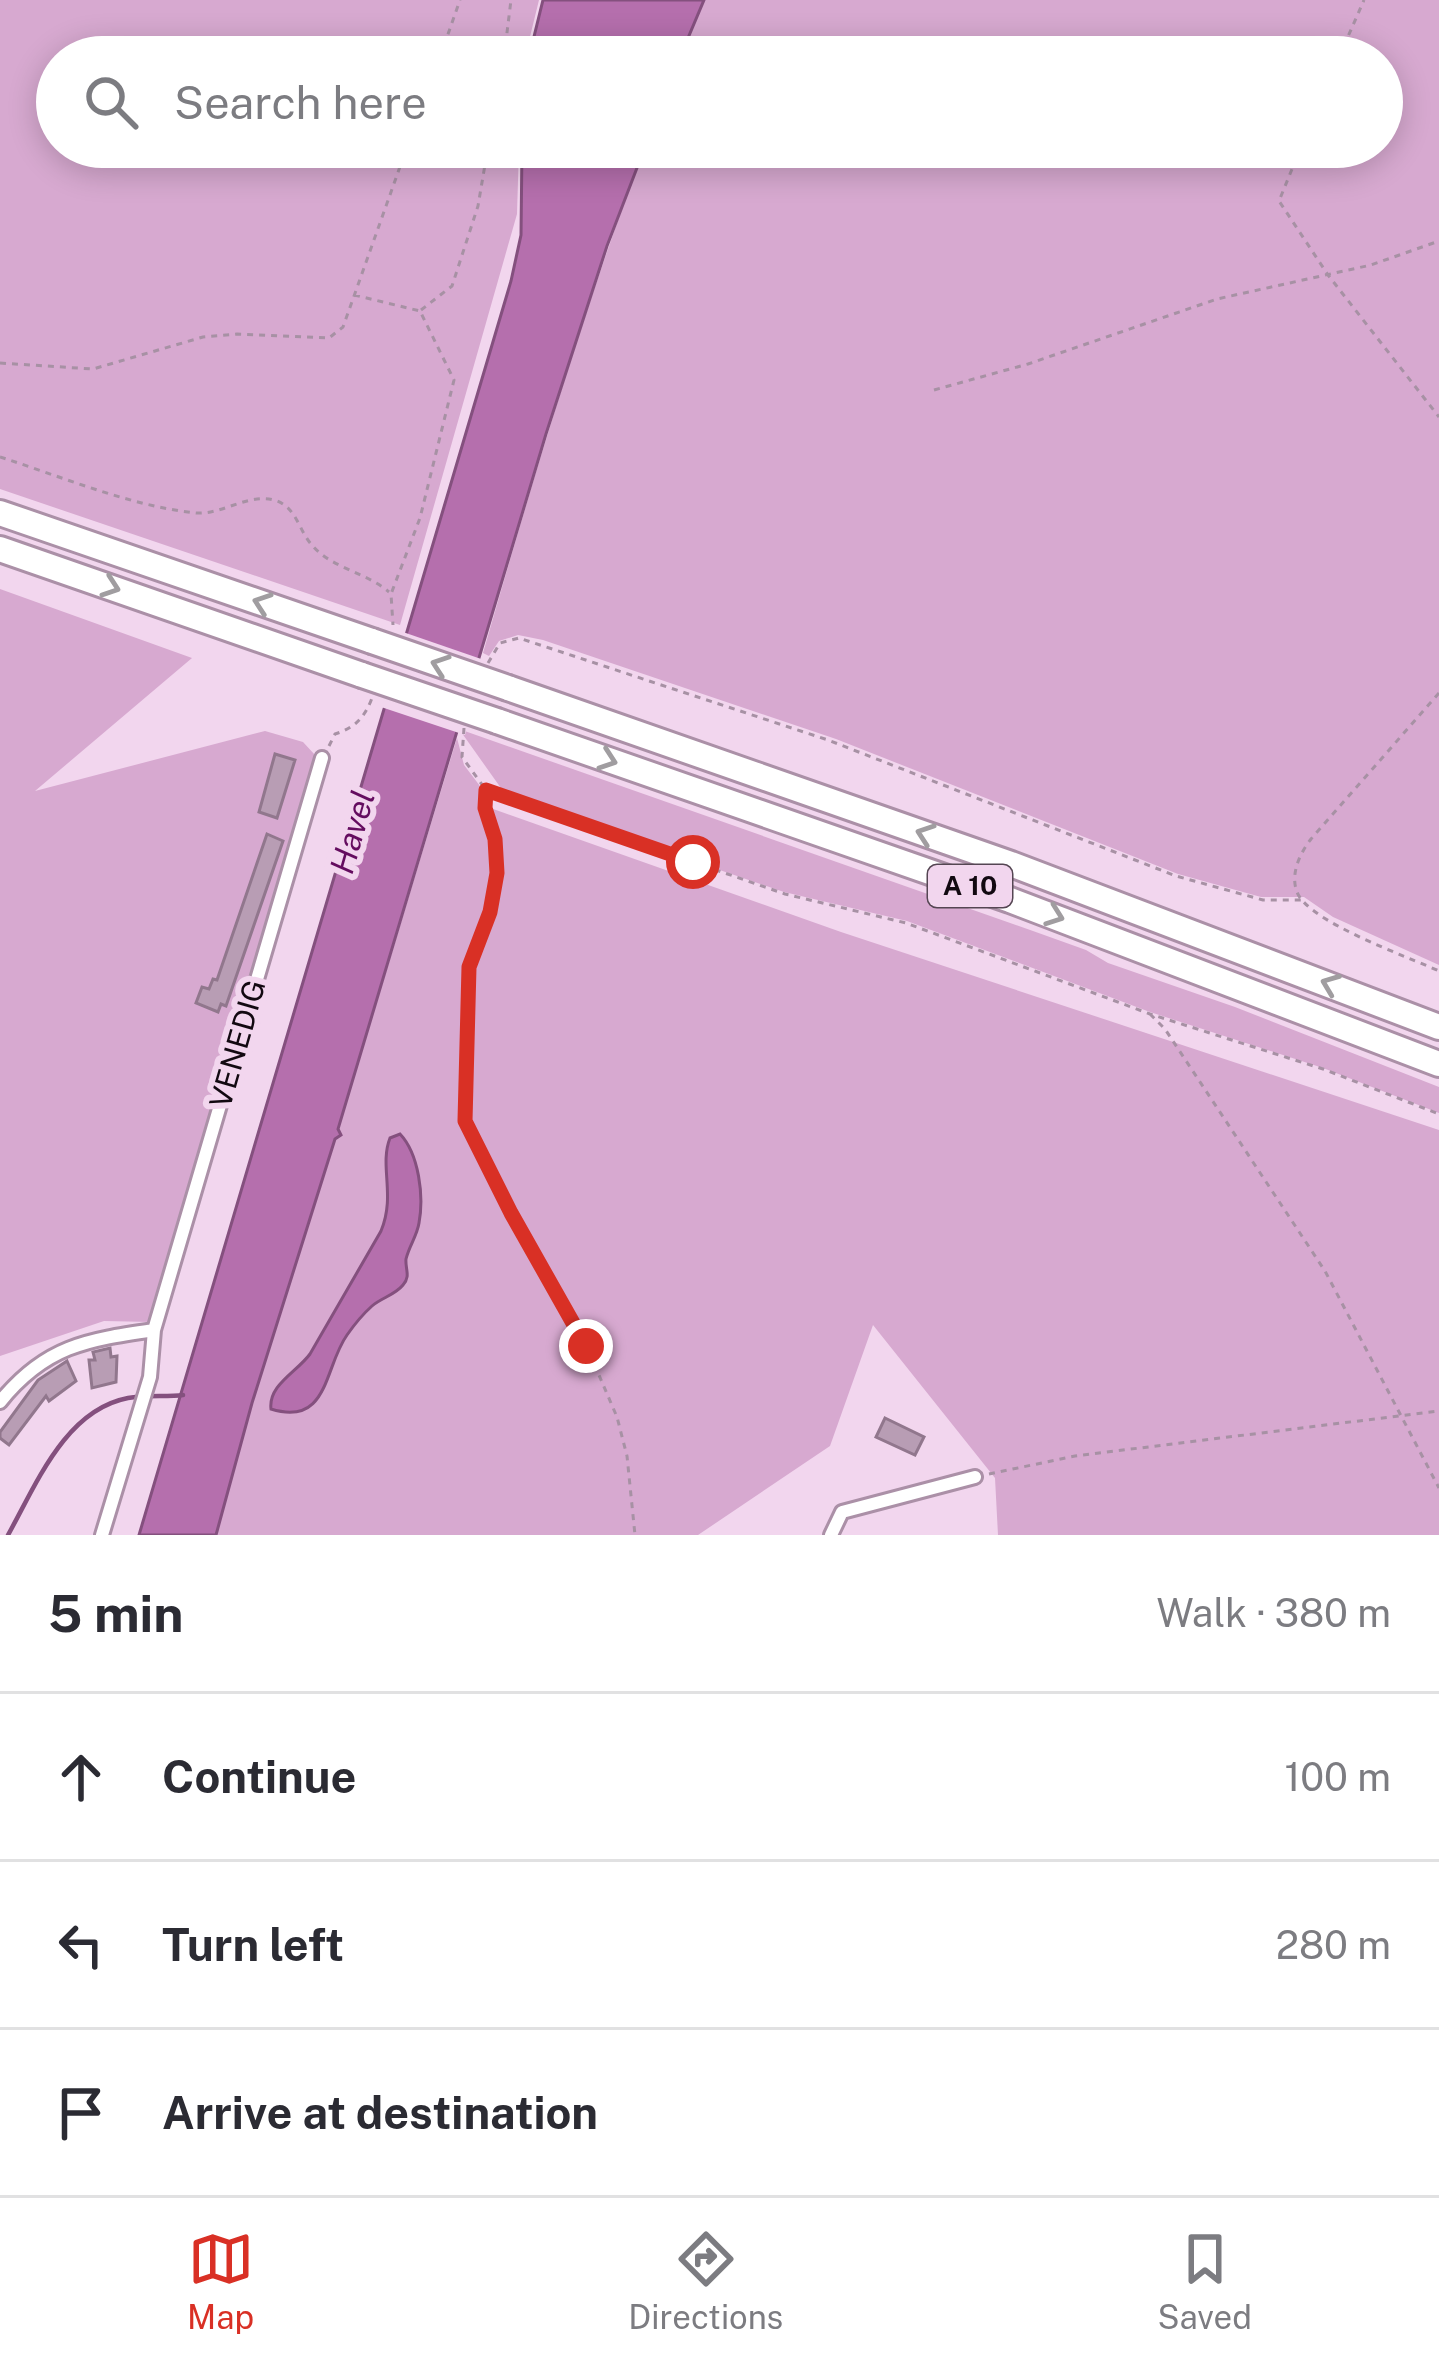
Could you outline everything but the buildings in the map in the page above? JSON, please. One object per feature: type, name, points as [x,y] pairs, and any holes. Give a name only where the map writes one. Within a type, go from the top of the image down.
[{"type":"highway","name":"A 10","points":[[0,513],[1065,884],[1439,1027]]},
{"type":"highway","name":"A 10","points":[[0,549],[1029,907],[1439,1064]]},
{"type":"street","name":"VENEDIG","points":[[101,1535],[150,1378],[154,1330],[322,758]]},
{"type":"street","points":[[0,1402],[33,1365],[52,1354],[105,1337],[154,1330]]},
{"type":"street","points":[[831,1535],[842,1512],[975,1477]]},
{"type":"path","points":[[447,36],[460,0]]},
{"type":"path","points":[[506,36],[511,0]]},
{"type":"path","points":[[1349,36],[1364,0]]},
{"type":"path","points":[[0,363],[93,369],[203,337],[329,338],[343,327],[399,168]]},
{"type":"path","points":[[419,311],[452,286],[478,206],[484,168]]},
{"type":"path","points":[[1292,168],[1279,201],[1328,274],[1439,417]]},
{"type":"path","points":[[934,390],[1047,358],[1217,299],[1328,274],[1439,241]]},
{"type":"path","points":[[0,458],[188,512],[218,512],[262,499],[278,501],[291,511],[322,554],[373,579],[391,594],[420,518],[454,380],[419,311],[354,295]]},
{"type":"path","points":[[488,662],[500,643],[519,638],[828,740],[1176,876],[1264,900],[1301,900]]},
{"type":"path","points":[[1439,693],[1303,850],[1294,879],[1301,900],[1322,917],[1439,971]]},
{"type":"path","points":[[468,718],[461,737],[462,757],[486,790],[785,894],[907,923],[1439,1114]]},
{"type":"path","points":[[486,790],[497,873],[490,912],[469,967],[465,1121],[586,1346],[617,1417],[627,1456],[635,1535]]},
{"type":"path","points":[[1150,1014],[1244,1144],[1325,1271],[1439,1487]]},
{"type":"path","points":[[975,1477],[1075,1456],[1439,1411]]},
{"type":"shaded area","points":[[0,0],[539,0],[530,36],[36,36],[36,168],[518,168],[517,214],[400,625],[0,489]]},
{"type":"shaded area","points":[[704,0],[1439,0],[1439,965],[1333,917],[1304,897],[1261,897],[1178,874],[836,739],[543,640],[518,635],[499,641],[489,656],[483,653],[579,335],[637,168],[1403,168],[1403,36],[689,36]]},
{"type":"shaded area","points":[[0,589],[192,658],[35,791],[265,731],[303,742],[315,755],[152,1322],[104,1321],[0,1356]]},
{"type":"shaded area","points":[[459,729],[1235,1007],[1439,1087],[1439,1113],[907,921],[784,892],[586,824],[503,791]]},
{"type":"shaded area","points":[[457,738],[464,765],[483,790],[482,805],[841,932],[1439,1130],[1439,1535],[998,1535],[995,1478],[873,1325],[830,1446],[698,1535],[216,1535],[251,1403],[336,1138],[341,1135],[338,1130]]},
{"type":"water","points":[[543,0],[704,0],[689,36],[534,36]]},
{"type":"water","name":"Havel","points":[[522,168],[637,168],[546,434],[338,1129],[341,1135],[335,1139],[252,1403],[216,1535],[139,1535],[511,281],[521,235]]},
{"type":"water","points":[[400,1134],[416,1164],[421,1201],[405,1282],[353,1327],[314,1402],[304,1410],[271,1409],[274,1393],[310,1354],[381,1231],[387,1205],[387,1149],[390,1138]]},
{"type":"pier","points":[[400,631],[487,661],[465,735],[378,706]]},
{"type":"waterway","points":[[8,1535],[55,1452],[87,1417],[128,1398],[183,1395]]},
{"type":"route","points":[[586,1346],[465,1121],[469,967],[490,912],[497,873],[486,790],[693,862]]}]
